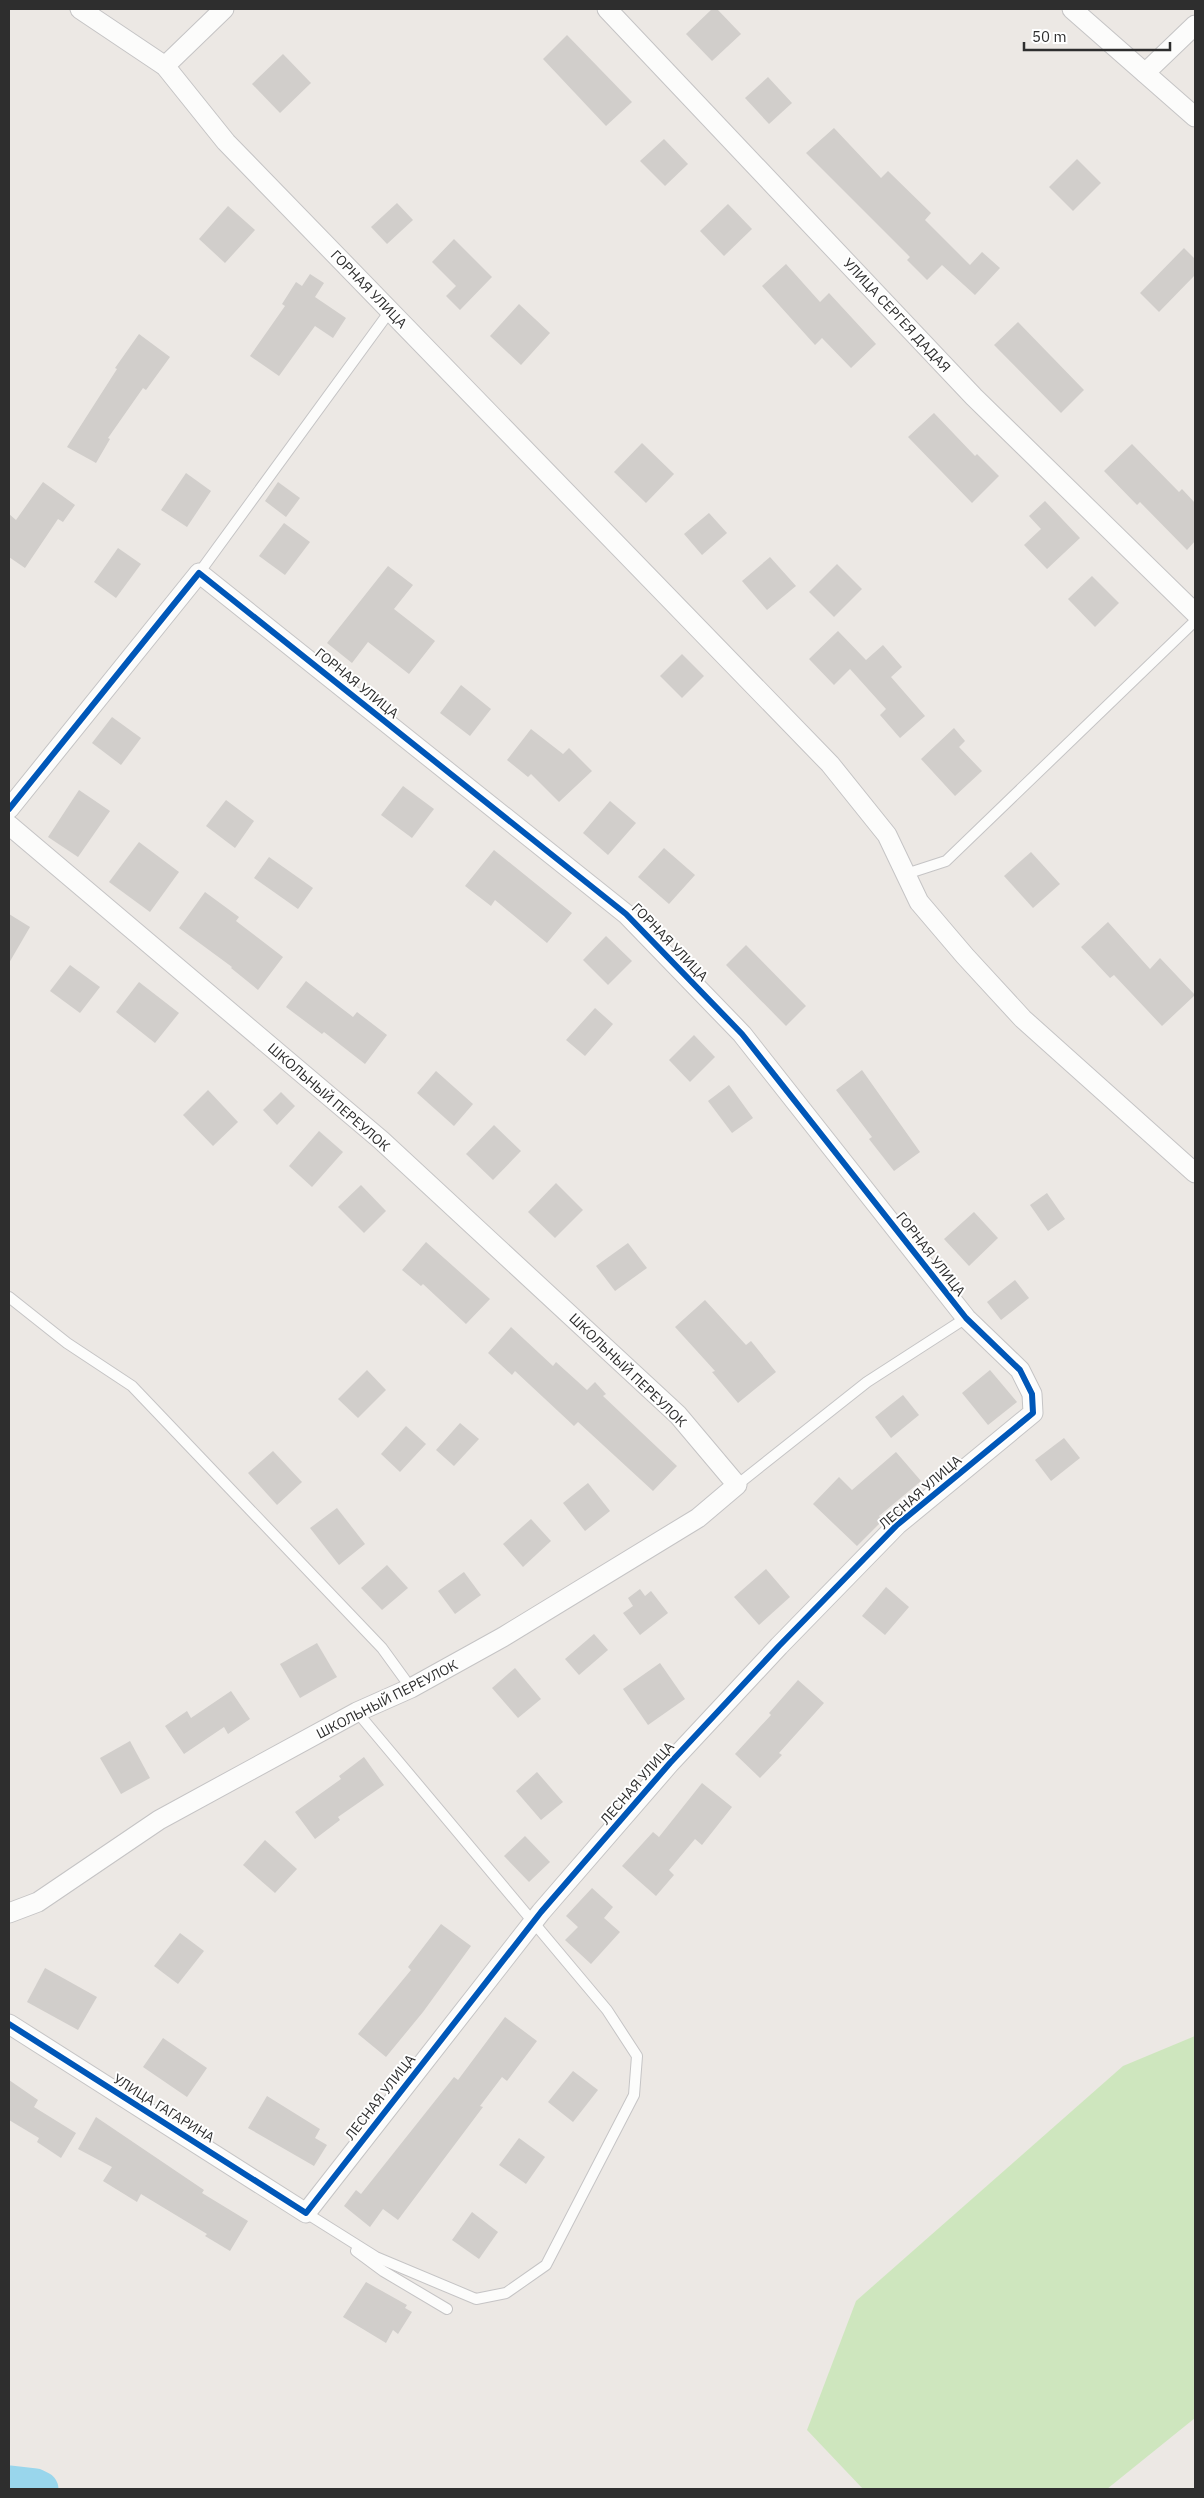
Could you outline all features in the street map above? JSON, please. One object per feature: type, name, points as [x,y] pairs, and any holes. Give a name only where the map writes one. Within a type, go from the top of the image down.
[{"type":"street","name":"ГОРНАЯ УЛИЦА","points":[[80,9],[165,66],[226,142],[830,764],[887,835],[919,902],[1023,1019],[1195,1172]]},
{"type":"street","points":[[165,66],[224,9]]},
{"type":"street","name":"УЛИЦА СЕРГЕЯ ДАДАЯ","points":[[607,9],[974,397],[1195,613]]},
{"type":"street","points":[[1072,9],[1195,117]]},
{"type":"street","points":[[1145,73],[1195,25]]},
{"type":"street","name":"ГОРНАЯ УЛИЦА","points":[[199,573],[626,914],[742,1034],[966,1318],[1020,1370],[1032,1394],[1033,1412]]},
{"type":"street","points":[[9,809],[199,573]]},
{"type":"street","name":"ШКОЛЬНЫЙ ПЕРЕУЛОК","points":[[9,825],[381,1140],[678,1415],[737,1485],[698,1518],[503,1636],[411,1688],[357,1712],[159,1820],[38,1902],[9,1913]]},
{"type":"street","name":"ЛЕСНАЯ УЛИЦА","points":[[306,2213],[534,1921],[670,1764],[779,1646],[897,1526],[1033,1412]]},
{"type":"street","name":"УЛИЦА ГАГАРИНА","points":[[9,2024],[306,2213]]},
{"type":"lane","points":[[199,573],[390,311]]},
{"type":"lane","points":[[906,874],[946,861],[1195,621]]},
{"type":"lane","points":[[9,1298],[67,1343],[132,1386],[382,1648],[411,1688]]},
{"type":"lane","points":[[737,1485],[867,1382],[966,1318]]},
{"type":"lane","points":[[306,2213],[376,2257],[476,2299],[506,2293],[546,2265],[634,2095],[638,2056],[607,2010],[357,1712]]},
{"type":"lane","points":[[306,2213],[383,2271],[447,2308]]},
{"type":"green space","points":[[1195,2036],[1195,2418],[1107,2489],[863,2489],[807,2430],[856,2301],[1123,2066]]},
{"type":"building","points":[[712,9],[717,9],[741,34],[712,61],[686,34]]},
{"type":"building","points":[[567,35],[632,102],[606,126],[543,59]]},
{"type":"building","points":[[283,54],[311,83],[280,113],[252,84]]},
{"type":"building","points":[[768,77],[792,103],[769,124],[745,98]]},
{"type":"building","points":[[834,128],[881,178],[888,171],[931,213],[925,220],[970,265],[982,252],[1000,268],[975,295],[942,265],[927,280],[907,260],[910,257],[806,153]]},
{"type":"building","points":[[664,139],[688,164],[665,186],[640,161]]},
{"type":"building","points":[[1077,159],[1101,183],[1073,211],[1049,187]]},
{"type":"building","points":[[397,203],[413,220],[387,244],[371,227]]},
{"type":"building","points":[[728,204],[752,229],[724,256],[700,231]]},
{"type":"building","points":[[228,206],[255,230],[225,263],[199,239]]},
{"type":"building","points":[[454,239],[492,277],[460,310],[446,296],[456,286],[432,262]]},
{"type":"building","points":[[1184,248],[1195,259],[1195,275],[1159,312],[1140,293]]},
{"type":"building","points":[[786,264],[820,302],[829,293],[876,344],[851,368],[822,338],[815,345],[762,286]]},
{"type":"building","points":[[310,274],[324,283],[315,297],[346,318],[333,338],[315,326],[279,376],[250,356],[285,306],[282,304],[296,282],[302,286]]},
{"type":"building","points":[[519,304],[550,333],[521,365],[490,336]]},
{"type":"building","points":[[1018,322],[1084,390],[1061,413],[994,345]]},
{"type":"building","points":[[139,334],[170,357],[146,390],[143,388],[108,438],[110,439],[96,463],[67,447],[117,369],[115,368]]},
{"type":"building","points":[[934,413],[975,456],[977,454],[999,476],[972,503],[908,437]]},
{"type":"building","points":[[642,443],[674,474],[646,503],[614,472]]},
{"type":"building","points":[[1132,444],[1179,492],[1182,489],[1195,503],[1195,541],[1187,550],[1140,502],[1137,505],[1104,471]]},
{"type":"building","points":[[186,473],[211,491],[187,527],[161,510]]},
{"type":"building","points":[[43,482],[75,505],[63,522],[58,519],[25,568],[9,557],[9,514],[16,520]]},
{"type":"building","points":[[278,482],[300,498],[286,517],[265,501]]},
{"type":"building","points":[[1045,501],[1080,538],[1047,569],[1024,545],[1041,529],[1029,516]]},
{"type":"building","points":[[709,513],[727,533],[702,555],[684,534]]},
{"type":"building","points":[[284,523],[310,542],[285,575],[259,556]]},
{"type":"building","points":[[118,548],[141,564],[116,598],[94,582]]},
{"type":"building","points":[[770,557],[796,586],[767,610],[742,581]]},
{"type":"building","points":[[837,564],[862,589],[834,617],[809,592]]},
{"type":"building","points":[[388,566],[413,585],[394,609],[435,641],[409,674],[368,642],[352,663],[327,643]]},
{"type":"building","points":[[1092,576],[1119,603],[1095,627],[1068,599]]},
{"type":"building","points":[[838,631],[866,660],[883,645],[902,667],[891,677],[925,716],[900,738],[880,715],[886,709],[850,669],[834,685],[809,659]]},
{"type":"building","points":[[682,654],[704,676],[682,698],[660,676]]},
{"type":"building","points":[[461,685],[491,709],[470,736],[440,713]]},
{"type":"building","points":[[112,717],[141,738],[121,765],[92,743]]},
{"type":"building","points":[[954,728],[965,741],[959,747],[982,771],[955,796],[921,759]]},
{"type":"building","points":[[531,729],[563,754],[569,748],[592,771],[559,802],[531,774],[528,777],[507,760]]},
{"type":"building","points":[[403,786],[434,809],[412,838],[381,815]]},
{"type":"building","points":[[79,790],[110,811],[78,857],[48,837]]},
{"type":"building","points":[[226,800],[254,821],[235,848],[206,826]]},
{"type":"building","points":[[610,801],[636,823],[608,855],[583,833]]},
{"type":"building","points":[[139,842],[179,872],[150,912],[109,882]]},
{"type":"building","points":[[664,848],[695,875],[669,904],[638,877]]},
{"type":"building","points":[[494,850],[572,913],[547,943],[495,900],[491,906],[465,886]]},
{"type":"building","points":[[1031,852],[1060,884],[1033,908],[1004,876]]},
{"type":"building","points":[[269,857],[313,888],[298,909],[254,878]]},
{"type":"building","points":[[205,892],[239,917],[236,921],[283,957],[258,990],[232,967],[179,928]]},
{"type":"building","points":[[9,914],[30,927],[9,963]]},
{"type":"building","points":[[1108,922],[1150,969],[1160,958],[1195,995],[1162,1026],[1114,975],[1110,978],[1081,947]]},
{"type":"building","points":[[606,936],[632,961],[608,985],[583,960]]},
{"type":"building","points":[[746,945],[806,1006],[786,1026],[726,965]]},
{"type":"building","points":[[70,965],[100,987],[80,1013],[50,991]]},
{"type":"building","points":[[306,981],[353,1017],[357,1012],[387,1035],[365,1064],[324,1032],[322,1034],[286,1007]]},
{"type":"building","points":[[139,982],[179,1013],[155,1043],[116,1012]]},
{"type":"building","points":[[595,1008],[613,1024],[585,1056],[566,1040]]},
{"type":"building","points":[[694,1035],[715,1057],[690,1082],[669,1060]]},
{"type":"building","points":[[862,1070],[920,1152],[894,1171],[869,1139],[872,1137],[836,1090]]},
{"type":"building","points":[[436,1071],[473,1104],[454,1126],[417,1093]]},
{"type":"building","points":[[729,1085],[753,1118],[732,1133],[708,1101]]},
{"type":"building","points":[[208,1090],[238,1122],[213,1146],[183,1115]]},
{"type":"building","points":[[281,1092],[295,1106],[277,1125],[263,1110]]},
{"type":"building","points":[[494,1125],[521,1151],[493,1180],[466,1154]]},
{"type":"building","points":[[319,1131],[343,1152],[312,1187],[289,1166]]},
{"type":"building","points":[[556,1183],[583,1210],[555,1238],[528,1212]]},
{"type":"building","points":[[361,1185],[386,1211],[364,1233],[338,1207]]},
{"type":"building","points":[[1047,1193],[1065,1219],[1048,1231],[1030,1205]]},
{"type":"building","points":[[974,1212],[998,1238],[969,1266],[944,1239]]},
{"type":"building","points":[[426,1242],[490,1299],[466,1324],[423,1284],[421,1286],[402,1270]]},
{"type":"building","points":[[628,1243],[647,1268],[615,1291],[596,1266]]},
{"type":"building","points":[[1015,1280],[1029,1298],[1001,1320],[987,1302]]},
{"type":"building","points":[[705,1300],[746,1345],[751,1341],[776,1372],[738,1403],[712,1372],[715,1371],[675,1327]]},
{"type":"building","points":[[511,1327],[553,1366],[556,1362],[587,1390],[595,1382],[606,1394],[603,1396],[677,1466],[653,1491],[578,1422],[574,1426],[515,1371],[512,1375],[488,1353]]},
{"type":"building","points":[[367,1370],[386,1390],[358,1418],[338,1399]]},
{"type":"building","points":[[990,1370],[1017,1402],[988,1425],[962,1393]]},
{"type":"building","points":[[903,1395],[919,1415],[891,1438],[875,1417]]},
{"type":"building","points":[[460,1423],[479,1439],[454,1466],[436,1450]]},
{"type":"building","points":[[406,1426],[426,1444],[400,1472],[381,1454]]},
{"type":"building","points":[[1064,1438],[1080,1458],[1051,1481],[1035,1460]]},
{"type":"building","points":[[273,1451],[302,1482],[277,1505],[248,1473]]},
{"type":"building","points":[[896,1452],[921,1481],[879,1516],[883,1520],[857,1546],[813,1504],[839,1477],[852,1490]]},
{"type":"building","points":[[588,1483],[610,1511],[585,1531],[563,1503]]},
{"type":"building","points":[[337,1508],[365,1544],[339,1565],[310,1528]]},
{"type":"building","points":[[531,1519],[551,1541],[523,1567],[503,1544]]},
{"type":"building","points":[[387,1565],[408,1588],[382,1610],[361,1588]]},
{"type":"building","points":[[766,1569],[790,1597],[759,1625],[734,1597]]},
{"type":"building","points":[[464,1572],[481,1595],[455,1614],[438,1591]]},
{"type":"building","points":[[886,1587],[909,1607],[885,1635],[862,1616]]},
{"type":"building","points":[[640,1589],[645,1596],[651,1591],[668,1613],[640,1635],[623,1613],[633,1606],[628,1598]]},
{"type":"building","points":[[594,1634],[608,1650],[579,1675],[565,1659]]},
{"type":"building","points":[[317,1643],[337,1677],[300,1698],[280,1664]]},
{"type":"building","points":[[660,1663],[685,1699],[648,1725],[623,1689]]},
{"type":"building","points":[[515,1668],[541,1699],[518,1718],[492,1688]]},
{"type":"building","points":[[798,1680],[824,1703],[779,1753],[782,1755],[760,1778],[735,1754],[771,1715],[769,1713]]},
{"type":"building","points":[[231,1691],[250,1719],[228,1734],[224,1727],[184,1754],[165,1726],[187,1711],[191,1718]]},
{"type":"building","points":[[130,1741],[150,1778],[121,1794],[100,1758]]},
{"type":"building","points":[[364,1757],[384,1785],[338,1817],[340,1820],[315,1839],[295,1812],[341,1779],[339,1776]]},
{"type":"building","points":[[537,1772],[563,1802],[541,1820],[516,1791]]},
{"type":"building","points":[[702,1783],[732,1807],[702,1845],[695,1839],[669,1870],[674,1875],[656,1896],[622,1866],[653,1832],[659,1837]]},
{"type":"building","points":[[525,1836],[550,1862],[529,1882],[504,1856]]},
{"type":"building","points":[[265,1840],[297,1869],[275,1893],[243,1865]]},
{"type":"building","points":[[592,1888],[613,1907],[604,1918],[620,1932],[591,1964],[565,1940],[578,1927],[566,1916]]},
{"type":"building","points":[[441,1924],[471,1946],[423,2012],[386,2057],[358,2034],[411,1970],[408,1967]]},
{"type":"building","points":[[180,1933],[204,1951],[178,1984],[154,1966]]},
{"type":"building","points":[[45,1968],[97,1997],[78,2030],[27,2002]]},
{"type":"building","points":[[505,2017],[537,2041],[507,2081],[502,2077],[480,2106],[483,2107],[398,2220],[383,2209],[370,2227],[344,2206],[356,2190],[361,2194],[454,2077],[458,2080]]},
{"type":"building","points":[[163,2038],[207,2068],[187,2097],[143,2067]]},
{"type":"building","points":[[573,2071],[598,2090],[573,2122],[548,2102]]},
{"type":"building","points":[[9,2080],[38,2100],[34,2107],[76,2133],[61,2158],[37,2142],[39,2138],[9,2120]]},
{"type":"building","points":[[267,2096],[320,2129],[315,2138],[327,2145],[314,2166],[248,2128]]},
{"type":"building","points":[[96,2117],[204,2190],[202,2193],[248,2221],[230,2251],[205,2236],[207,2234],[141,2194],[137,2202],[103,2181],[112,2167],[78,2149]]},
{"type":"building","points":[[519,2138],[545,2157],[526,2184],[499,2165]]},
{"type":"building","points":[[472,2212],[498,2232],[479,2259],[452,2240]]},
{"type":"building","points":[[366,2282],[407,2305],[405,2308],[412,2312],[398,2334],[393,2330],[386,2343],[343,2317]]},
{"type":"waterway","points":[[9,2483],[35,2486],[41,2489]]},
{"type":"cycle path","points":[[9,809],[199,573],[626,914],[742,1034],[966,1318],[1020,1370],[1032,1394],[1033,1413],[897,1525],[779,1646],[670,1763],[541,1912],[306,2213],[9,2024]]}]
